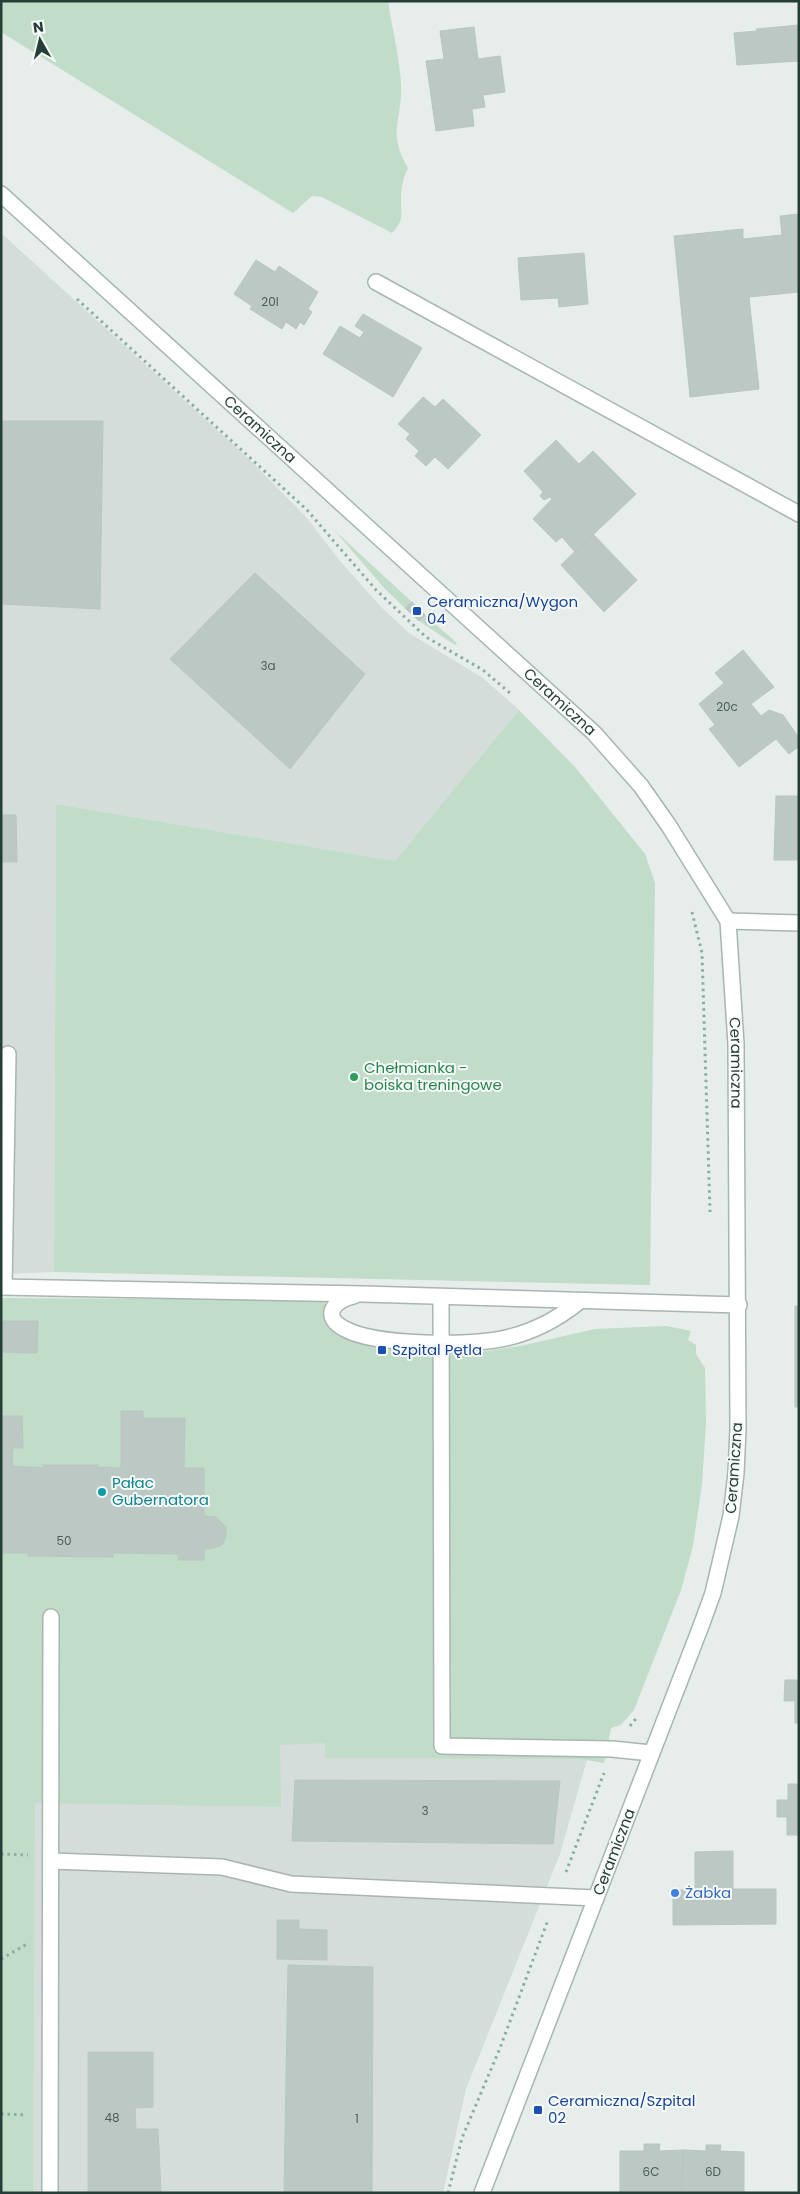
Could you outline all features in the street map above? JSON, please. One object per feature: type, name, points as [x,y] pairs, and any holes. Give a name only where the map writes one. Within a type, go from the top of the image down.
[{"type":"street","name":"Ceramiczna","points":[[1,194],[600,739],[641,786],[669,826],[728,921],[736,1044],[739,1305],[738,1429],[736,1473],[731,1516],[713,1593],[482,2193]]},
{"type":"street","points":[[376,282],[799,514]]},
{"type":"street","points":[[728,921],[799,923]]},
{"type":"street","points":[[8,1054],[2,1287],[363,1294],[441,1298],[739,1305]]},
{"type":"street","points":[[363,1294],[338,1301],[333,1307],[331,1314],[334,1322],[344,1329],[361,1336],[441,1342],[486,1341],[506,1338],[552,1320],[580,1301]]},
{"type":"street","points":[[441,1298],[442,1746],[612,1749],[652,1754]]},
{"type":"street","points":[[50,2193],[51,1617]]},
{"type":"street","points":[[51,1862],[222,1867],[291,1884],[596,1898]]},
{"type":"path","points":[[74,296],[307,510],[376,590],[426,637],[483,670],[512,695]]},
{"type":"path","points":[[688,904],[692,912],[702,953],[711,1222]]},
{"type":"path","points":[[448,2193],[462,2138],[500,2048],[618,1732],[630,1726],[638,1718],[641,1710]]},
{"type":"shaded area","points":[[1,233],[249,459],[306,517],[341,562],[381,607],[409,633],[483,678],[519,710],[395,861],[56,804],[54,1272],[1,1274]]},
{"type":"shaded area","points":[[1,1298],[600,1714],[560,1854],[466,2089],[443,2193],[1,2193]]},
{"type":"green space","points":[[1,1],[388,1],[398,54],[401,86],[397,127],[398,145],[408,168],[402,187],[401,218],[398,225],[392,233],[322,197],[312,196],[293,213],[1,32]]},
{"type":"green space","points":[[335,531],[412,602],[405,608],[385,589]]},
{"type":"green space","points":[[425,615],[457,643],[455,645],[419,621]]},
{"type":"green space","name":"Chełmianka - boiska treningowe","points":[[519,710],[575,767],[645,854],[655,883],[650,1285],[54,1272],[56,804],[395,861]]},
{"type":"green space","points":[[1,1298],[325,1300],[325,1320],[350,1341],[385,1350],[475,1353],[520,1346],[595,1329],[667,1326],[691,1331],[688,1340],[696,1345],[696,1354],[705,1368],[706,1423],[702,1484],[693,1546],[681,1590],[634,1710],[621,1725],[611,1728],[604,1763],[580,1759],[325,1758],[325,1743],[280,1745],[281,1807],[35,1803],[33,2193],[1,2193]]},
{"type":"building","points":[[799,25],[799,61],[737,65],[734,33]]},
{"type":"building","points":[[474,27],[478,59],[500,56],[505,92],[483,95],[485,107],[472,109],[474,126],[436,131],[426,61],[444,59],[440,31]]},
{"type":"building","points":[[799,214],[799,292],[749,297],[759,389],[690,397],[674,236],[743,229],[743,239],[782,235],[780,216]]},
{"type":"building","points":[[584,253],[588,304],[559,307],[558,298],[521,300],[518,258]]},
{"type":"building","points":[[256,260],[275,272],[279,266],[318,292],[308,309],[312,312],[304,325],[300,322],[296,329],[286,322],[282,329],[250,309],[252,306],[234,294]]},
{"type":"building","points":[[363,314],[422,348],[393,397],[323,354],[340,326],[360,338],[364,332],[355,326]]},
{"type":"building","points":[[423,397],[435,407],[443,399],[481,435],[448,469],[435,457],[426,466],[415,456],[419,451],[406,439],[410,434],[398,424]]},
{"type":"building","points":[[1,421],[103,421],[100,609],[1,604]]},
{"type":"building","points":[[556,440],[579,464],[593,451],[636,494],[575,552],[562,537],[556,542],[533,519],[552,499],[550,497],[544,500],[540,496],[543,492],[524,471]]},
{"type":"building","points":[[593,534],[637,580],[604,612],[561,565]]},
{"type":"building","points":[[255,573],[365,674],[290,769],[170,659]]},
{"type":"building","points":[[412,602],[425,615],[419,621],[405,608]]},
{"type":"building","points":[[743,650],[774,687],[751,704],[761,716],[769,710],[783,715],[799,738],[798,747],[789,754],[776,739],[739,767],[709,729],[715,725],[699,704],[724,683],[715,673]]},
{"type":"building","points":[[776,796],[799,796],[799,860],[774,860]]},
{"type":"building","points":[[1,815],[16,815],[17,862],[1,862]]},
{"type":"building","points":[[795,1306],[799,1306],[799,1407],[795,1407]]},
{"type":"building","points":[[1,1321],[38,1321],[37,1353],[1,1352]]},
{"type":"building","name":"Pałac Gubernatora","points":[[121,1411],[143,1411],[143,1418],[185,1418],[184,1468],[204,1468],[204,1516],[216,1517],[226,1527],[226,1537],[222,1545],[204,1549],[204,1560],[178,1560],[178,1554],[113,1553],[113,1557],[28,1556],[28,1553],[1,1553],[1,1416],[22,1416],[23,1448],[13,1448],[12,1466],[45,1468],[42,1465],[98,1465],[96,1467],[121,1468]]},
{"type":"building","points":[[785,1680],[799,1680],[799,1723],[795,1723],[795,1701],[784,1701]]},
{"type":"building","points":[[295,1780],[560,1781],[553,1844],[292,1841]]},
{"type":"building","points":[[788,1784],[799,1784],[799,1835],[787,1835],[787,1817],[777,1817],[777,1800],[788,1800]]},
{"type":"building","points":[[733,1851],[733,1889],[776,1889],[776,1924],[673,1925],[673,1890],[695,1890],[695,1852]]},
{"type":"building","points":[[277,1920],[299,1920],[299,1929],[327,1930],[327,1960],[277,1959]]},
{"type":"building","points":[[288,1965],[373,1967],[372,2193],[284,2193]]},
{"type":"building","points":[[88,2052],[153,2052],[153,2107],[135,2108],[136,2129],[158,2129],[161,2193],[88,2193]]},
{"type":"building","points":[[644,2144],[660,2144],[659,2151],[683,2150],[682,2193],[620,2193],[620,2151],[644,2151]]},
{"type":"building","points":[[706,2145],[721,2145],[720,2151],[744,2152],[744,2193],[682,2193],[683,2150],[706,2151]]},
{"type":"place","name":"Ceramiczna/Wygon 04","points":[[417,611]]},
{"type":"place","name":"Chełmianka - boiska treningowe","points":[[354,1077]]},
{"type":"place","name":"Szpital Pętla","points":[[382,1350]]},
{"type":"place","name":"Pałac Gubernatora","points":[[102,1492]]},
{"type":"place","name":"Żabka","points":[[675,1893]]},
{"type":"place","name":"Ceramiczna/Szpital 02","points":[[538,2110]]}]
